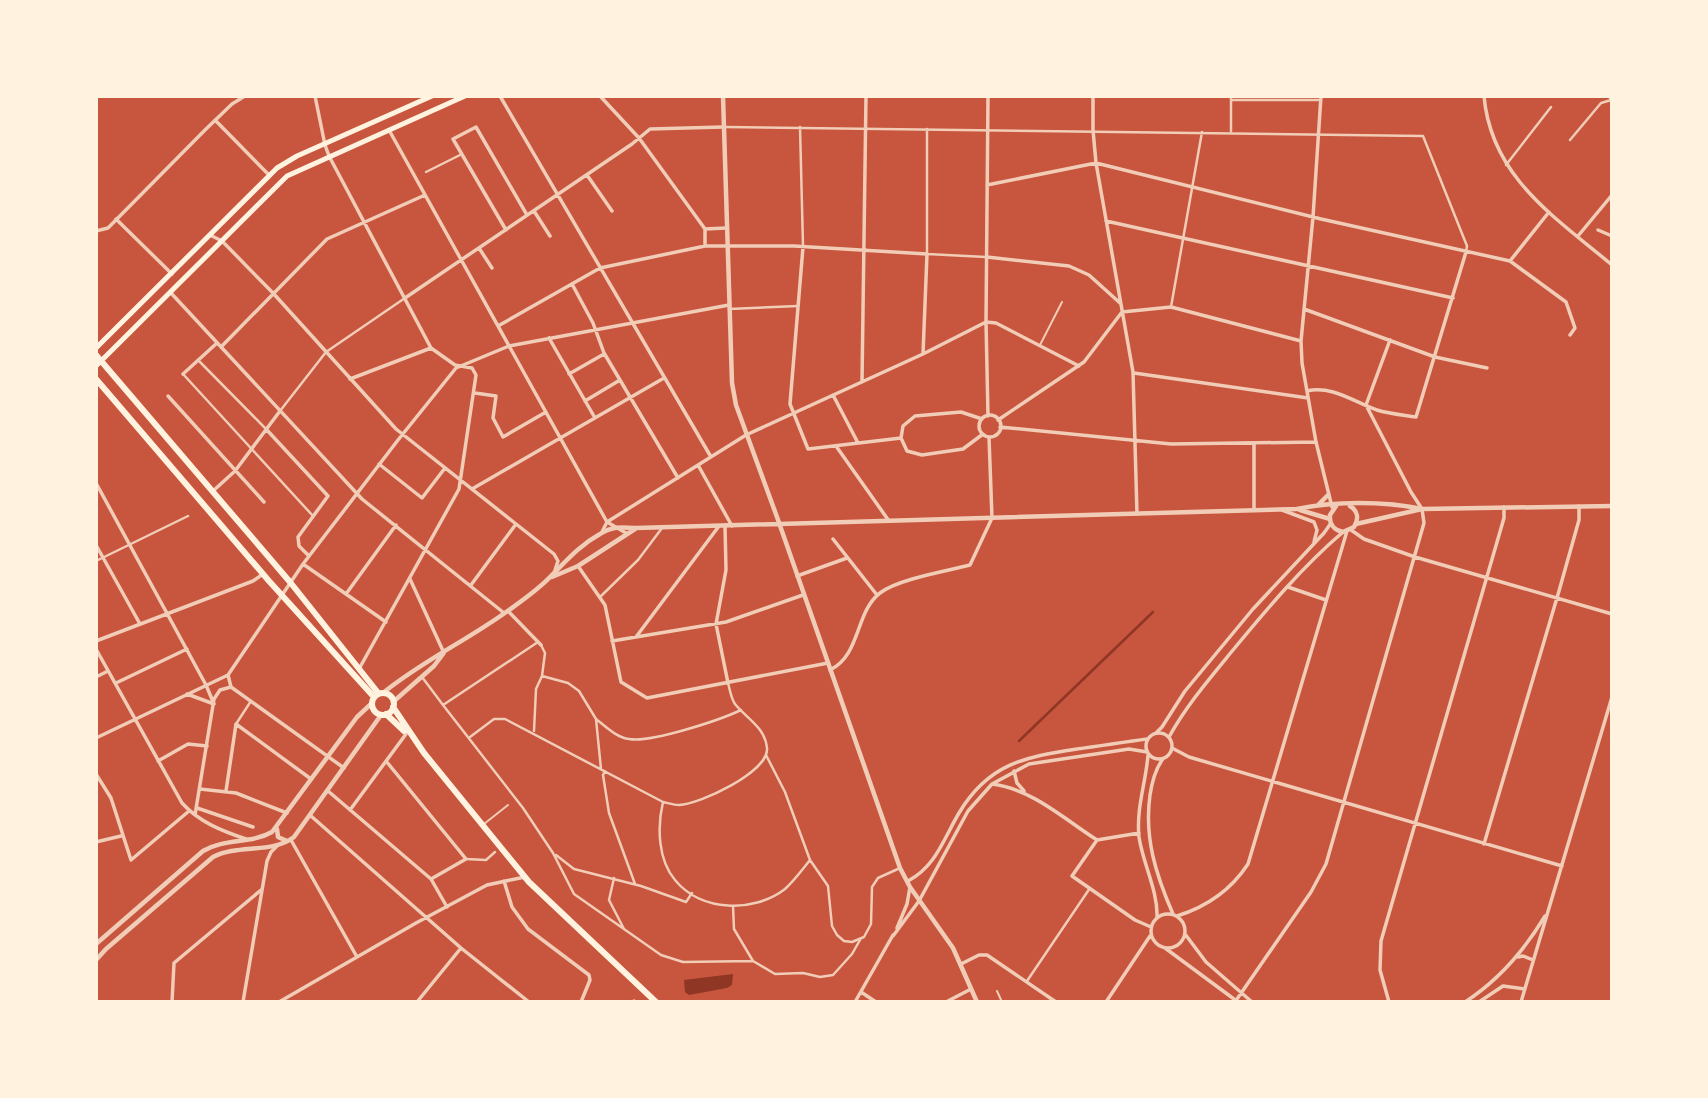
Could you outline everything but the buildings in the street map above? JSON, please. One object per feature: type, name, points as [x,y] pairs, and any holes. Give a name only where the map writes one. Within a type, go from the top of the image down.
[{"type":"main road","points":[[96,348],[269,175],[290,159],[432,96]]},
{"type":"main road","points":[[99,364],[287,176],[465,96]]},
{"type":"main road","points":[[96,355],[99,364],[213,491],[359,669],[377,697],[375,712],[384,714],[424,753],[524,877],[656,1002]]},
{"type":"main road","points":[[96,379],[263,574],[377,697]]},
{"type":"main road","points":[[377,697],[390,696],[424,753]]},
{"type":"main road","points":[[384,714],[393,704]]},
{"type":"main road","points":[[649,994],[662,1002]]},
{"type":"street","points":[[96,231],[108,228],[215,120],[245,96]]},
{"type":"street","points":[[315,96],[324,145],[329,156],[431,348],[448,361],[469,366],[475,372],[475,393],[459,489],[359,669]]},
{"type":"street","points":[[500,96],[711,457]]},
{"type":"street","points":[[600,96],[639,138],[705,229],[705,246]]},
{"type":"street","points":[[723,96],[733,393],[900,868],[906,882],[953,948],[977,1002]]},
{"type":"street","points":[[862,382],[866,96]]},
{"type":"street","points":[[988,96],[988,416]]},
{"type":"street","points":[[1093,96],[1096,163],[1133,372],[1137,513]]},
{"type":"street","points":[[1484,96],[1489,130],[1506,165],[1524,188],[1549,212],[1612,265]]},
{"type":"street","points":[[906,882],[929,865],[969,798],[997,771],[1013,762],[1038,755],[1147,739],[1156,733],[1185,691],[1253,609],[1312,546],[1330,521],[1333,507],[1316,442],[1301,341],[1321,98],[1231,98],[1231,132]]},
{"type":"street","points":[[1570,140],[1601,103],[1611,100]]},
{"type":"street","points":[[1506,165],[1551,107]]},
{"type":"street","points":[[215,120],[269,175]]},
{"type":"street","points":[[506,230],[453,139],[476,127],[527,215]]},
{"type":"street","points":[[800,127],[803,247],[790,404],[808,449],[901,438]]},
{"type":"street","points":[[213,491],[235,471],[326,352],[587,175],[650,129],[800,127],[1423,136],[1467,246],[1416,418],[1379,410],[1334,391],[1307,391]]},
{"type":"street","points":[[923,354],[927,129]]},
{"type":"street","points":[[389,130],[607,522],[626,533]]},
{"type":"street","points":[[1171,307],[1202,132]]},
{"type":"street","points":[[426,172],[462,154]]},
{"type":"street","points":[[987,185],[1096,163],[1313,217],[1510,261],[1566,302],[1575,327],[1570,335]]},
{"type":"street","points":[[587,175],[612,211]]},
{"type":"street","points":[[313,516],[183,374],[219,345],[327,239],[425,195]]},
{"type":"street","points":[[1578,236],[1612,195]]},
{"type":"street","points":[[534,211],[550,236]]},
{"type":"street","points":[[1510,261],[1549,212]]},
{"type":"street","points":[[116,219],[172,274]]},
{"type":"street","points":[[1106,221],[1453,298]]},
{"type":"street","points":[[705,229],[726,228]]},
{"type":"street","points":[[1598,230],[1612,236]]},
{"type":"street","points":[[210,235],[222,241],[273,293],[402,434],[554,554],[560,558],[568,557]]},
{"type":"street","points":[[498,326],[600,268],[705,246],[803,247],[986,257],[1069,266],[1089,275],[1121,305]]},
{"type":"street","points":[[478,248],[492,268]]},
{"type":"street","points":[[572,284],[604,354],[678,478]]},
{"type":"street","points":[[171,293],[357,494],[506,612],[539,644],[545,653],[542,676],[536,689],[534,733]]},
{"type":"street","points":[[96,738],[228,675],[309,556],[402,434],[460,366],[509,346],[632,322],[729,307],[798,306]]},
{"type":"street","points":[[998,420],[1079,366],[1122,312],[1171,307],[1301,341]]},
{"type":"street","points":[[1304,309],[1435,357],[1487,368]]},
{"type":"street","points":[[601,533],[607,522],[746,435],[923,354],[986,322],[996,323],[1079,366]]},
{"type":"street","points":[[548,338],[595,418]]},
{"type":"street","points":[[1147,739],[1148,753],[1139,803],[1139,833],[1144,865],[1156,901],[1157,917],[1151,927],[1151,934],[1155,942],[1236,1001],[1320,878],[1424,523],[1422,509],[1366,405],[1390,340]]},
{"type":"street","points":[[350,379],[431,348]]},
{"type":"street","points":[[569,374],[604,354]]},
{"type":"street","points":[[198,360],[328,496],[299,534],[299,546],[309,556]]},
{"type":"street","points":[[1133,372],[1308,398]]},
{"type":"street","points":[[472,489],[665,378]]},
{"type":"street","points":[[585,401],[620,380]]},
{"type":"street","points":[[475,393],[496,397],[493,418],[503,437],[546,412]]},
{"type":"street","points":[[833,395],[858,443]]},
{"type":"street","points":[[168,396],[264,502]]},
{"type":"street","points":[[982,419],[961,412],[915,416],[903,426],[901,438],[907,451],[922,455],[963,449],[983,434]]},
{"type":"street","points":[[988,416],[998,420],[1000,427],[996,435],[989,437],[983,434],[979,425],[982,419],[988,416]]},
{"type":"street","points":[[1000,427],[1135,441],[1254,444],[1316,442]]},
{"type":"street","points":[[578,566],[605,605],[621,682],[647,698],[829,666],[845,659],[877,595],[895,585],[970,565],[992,518],[989,437]]},
{"type":"street","points":[[1254,444],[1254,510]]},
{"type":"street","points":[[836,446],[889,521]]},
{"type":"street","points":[[379,464],[422,498],[445,468]]},
{"type":"street","points":[[698,465],[732,526]]},
{"type":"street","points":[[96,483],[214,704]]},
{"type":"street","points":[[1320,504],[1328,495]]},
{"type":"street","points":[[96,944],[203,851],[220,843],[269,834],[279,825],[359,715],[377,697],[407,674],[506,612],[550,577],[568,557],[614,527],[780,525],[1280,510],[1320,504],[1333,507],[1378,503],[1422,509],[1612,506]]},
{"type":"street","points":[[1349,505],[1356,510],[1356,524]]},
{"type":"street","points":[[1484,844],[1557,598],[1578,520],[1579,506]]},
{"type":"street","points":[[1389,1002],[1380,970],[1381,941],[1504,518],[1504,508]]},
{"type":"street","points":[[1297,509],[1330,521],[1336,529],[1347,531],[1364,540],[1612,614]]},
{"type":"street","points":[[1169,737],[1215,672],[1288,587],[1347,531],[1356,524],[1422,509]]},
{"type":"street","points":[[1280,510],[1314,522],[1317,533],[1312,546]]},
{"type":"street","points":[[96,561],[188,516]]},
{"type":"street","points":[[471,585],[516,524]]},
{"type":"street","points":[[346,594],[396,525]]},
{"type":"street","points":[[470,737],[494,719],[505,719],[663,802],[679,805],[707,798],[753,771],[766,755],[767,748],[762,733],[731,698],[716,624],[726,570],[722,526]]},
{"type":"street","points":[[636,638],[722,526]]},
{"type":"street","points":[[550,577],[578,566],[636,528]]},
{"type":"street","points":[[600,597],[638,560],[662,528]]},
{"type":"street","points":[[1157,917],[1164,914],[1175,915],[1216,897],[1239,878],[1248,864],[1347,531]]},
{"type":"street","points":[[833,539],[877,595]]},
{"type":"street","points":[[96,545],[140,624]]},
{"type":"street","points":[[550,577],[558,561],[554,554]]},
{"type":"street","points":[[797,576],[847,558]]},
{"type":"street","points":[[303,564],[386,622]]},
{"type":"street","points":[[96,641],[253,581],[263,574]]},
{"type":"street","points":[[410,579],[444,653]]},
{"type":"street","points":[[1288,587],[1326,600]]},
{"type":"street","points":[[612,642],[716,624],[803,595]]},
{"type":"street","points":[[443,705],[539,644]]},
{"type":"street","points":[[96,649],[174,790],[189,811],[220,830],[246,839]]},
{"type":"street","points":[[116,684],[187,649]]},
{"type":"street","points":[[393,704],[444,653]]},
{"type":"street","points":[[96,677],[108,671]]},
{"type":"street","points":[[228,675],[230,687],[344,768]]},
{"type":"street","points":[[542,676],[568,683],[579,691],[596,719],[616,734],[628,739],[648,738],[723,719],[741,710]]},
{"type":"street","points":[[422,677],[523,808],[553,853],[574,894],[661,955],[684,962],[753,961]]},
{"type":"street","points":[[195,815],[216,695],[220,690],[230,687]]},
{"type":"street","points":[[187,694],[214,704]]},
{"type":"street","points":[[1521,1002],[1612,697]]},
{"type":"street","points":[[226,791],[236,724],[251,701]]},
{"type":"street","points":[[96,960],[213,857],[229,851],[290,841],[384,714]]},
{"type":"street","points":[[596,719],[607,804],[635,884]]},
{"type":"street","points":[[236,724],[311,779]]},
{"type":"street","points":[[1156,733],[1169,737],[1172,748],[1157,769],[1152,785],[1148,832],[1150,852],[1158,879],[1175,915],[1184,925],[1184,933],[1177,945],[1163,947]]},
{"type":"street","points":[[350,810],[406,734]]},
{"type":"street","points":[[158,761],[188,744],[207,746]]},
{"type":"street","points":[[1172,748],[1189,757],[1562,866]]},
{"type":"street","points":[[893,936],[924,893],[968,811],[992,784],[1014,771],[1038,763],[1129,749],[1148,753],[1155,759],[1163,759]]},
{"type":"street","points":[[766,755],[785,792],[810,860],[828,886],[832,926],[844,941],[860,940]]},
{"type":"street","points":[[386,761],[466,859]]},
{"type":"street","points":[[1014,771],[1017,783],[1026,792],[1097,841]]},
{"type":"street","points":[[96,774],[111,798],[121,836],[131,860],[189,811]]},
{"type":"street","points":[[992,784],[1026,792]]},
{"type":"street","points":[[200,789],[236,793],[287,814]]},
{"type":"street","points":[[328,791],[431,879],[447,907]]},
{"type":"street","points":[[663,802],[659,819],[670,872],[677,883],[708,902],[733,906],[758,902],[784,890],[810,860]]},
{"type":"street","points":[[197,808],[253,827]]},
{"type":"street","points":[[311,816],[461,948],[528,1002]]},
{"type":"street","points":[[279,825],[277,836],[290,841],[357,957]]},
{"type":"street","points":[[1139,833],[1097,841],[1072,876],[1135,920],[1151,927]]},
{"type":"street","points":[[96,842],[121,836]]},
{"type":"street","points":[[243,1002],[267,861],[271,852],[281,844]]},
{"type":"street","points":[[254,848],[265,853],[267,861]]},
{"type":"street","points":[[431,879],[466,859],[486,860],[495,852]]},
{"type":"street","points":[[553,853],[574,869],[635,884],[686,902],[692,893]]},
{"type":"street","points":[[733,906],[734,929],[753,961],[775,974],[803,973],[820,977],[833,975],[852,954],[871,924],[872,887],[878,878],[900,868]]},
{"type":"street","points":[[279,1002],[487,885],[524,877]]},
{"type":"street","points":[[915,877],[925,880],[924,893]]},
{"type":"street","points":[[614,878],[609,900],[624,929]]},
{"type":"street","points":[[504,881],[512,907],[528,929],[589,975],[590,980],[581,1002]]},
{"type":"street","points":[[855,1002],[893,936],[907,904],[910,887]]},
{"type":"street","points":[[1027,981],[1090,888]]},
{"type":"street","points":[[172,1002],[174,963],[262,889]]},
{"type":"street","points":[[1465,1002],[1516,958],[1548,911]]},
{"type":"street","points":[[1184,933],[1206,962],[1252,1002]]},
{"type":"street","points":[[1106,1002],[1151,934]]},
{"type":"street","points":[[417,1002],[461,948]]},
{"type":"street","points":[[961,964],[987,955],[1056,1002]]},
{"type":"street","points":[[1516,958],[1523,956],[1533,960]]},
{"type":"street","points":[[1479,1002],[1503,986],[1525,989]]},
{"type":"street","points":[[946,1002],[971,989]]},
{"type":"street","points":[[861,992],[876,1002]]},
{"type":"lane","points":[[1040,345],[1062,302]]},
{"type":"lane","points":[[482,825],[508,804]]},
{"type":"lane","points":[[996,991],[1002,1002]]},
{"type":"shaded area","points":[[733,974],[732,985],[727,988],[689,995],[685,992],[684,980]]},
{"type":"waterway","points":[[1019,741],[1153,612]]}]
